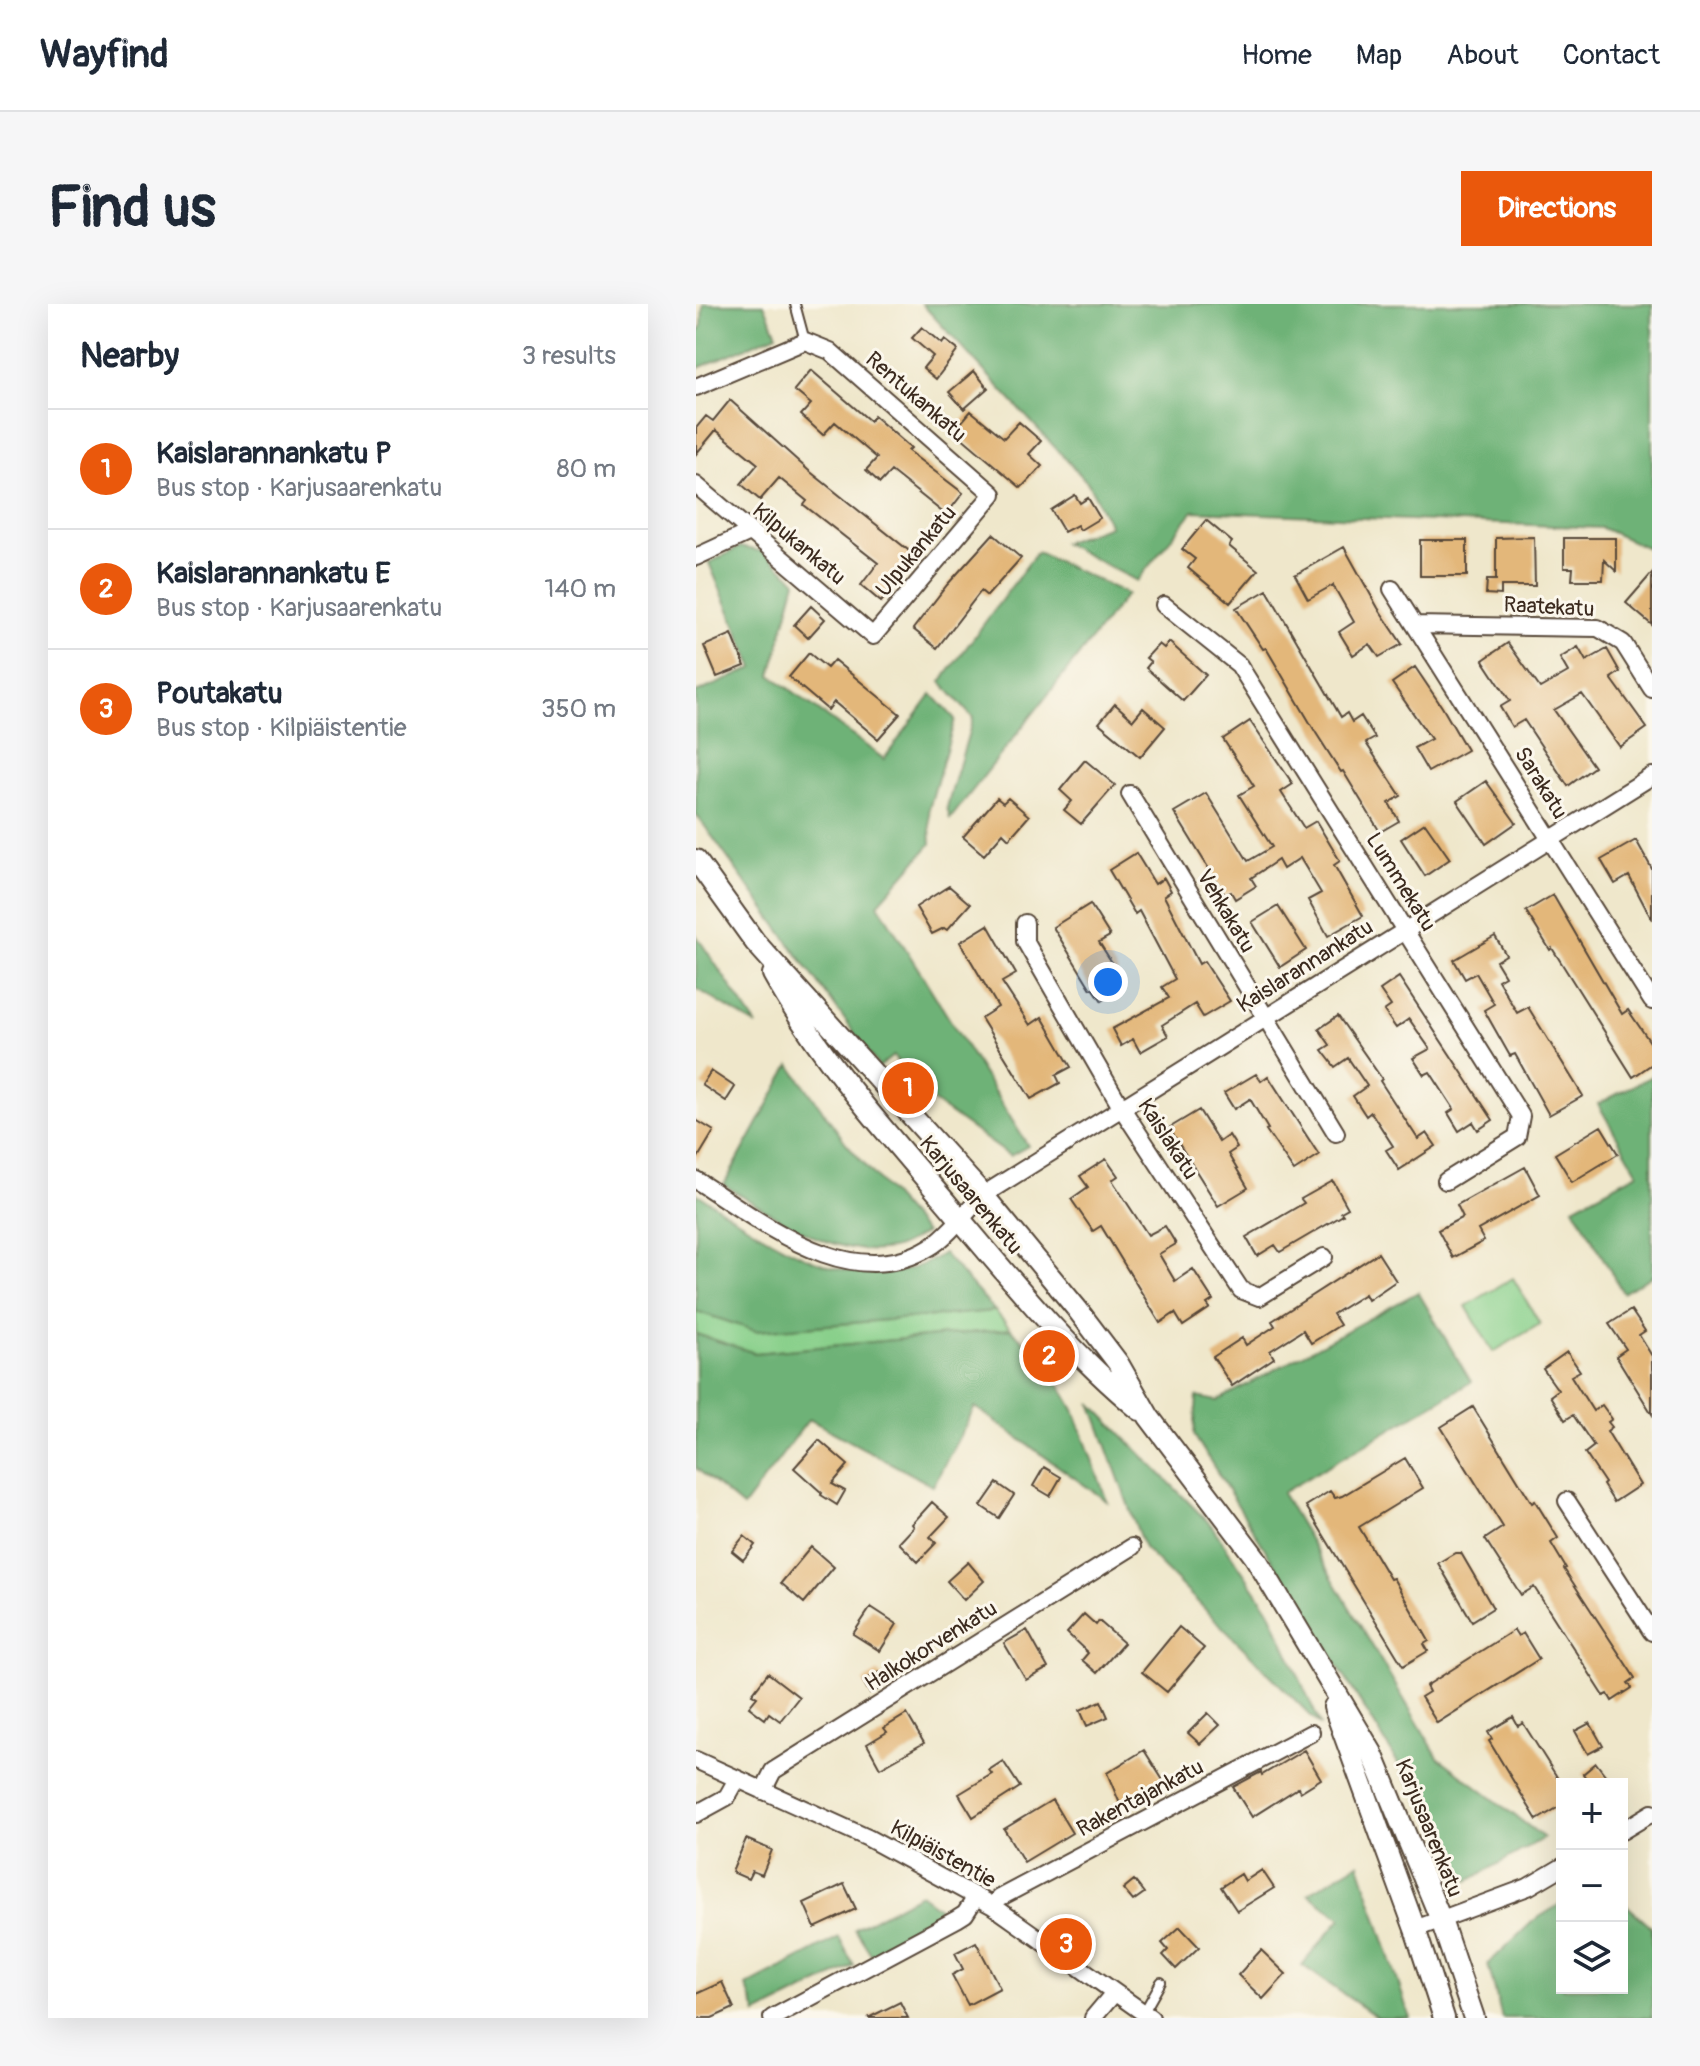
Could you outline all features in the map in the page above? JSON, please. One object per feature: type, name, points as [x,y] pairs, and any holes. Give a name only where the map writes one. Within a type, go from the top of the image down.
[{"type":"street","points":[[696,387],[805,341]]},
{"type":"street","name":"Rentukankatu","points":[[805,341],[830,351],[993,494]]},
{"type":"street","name":"Kilpukankatu","points":[[696,485],[873,636]]},
{"type":"street","name":"Ulpukankatu","points":[[873,636],[993,494]]},
{"type":"street","points":[[696,557],[750,532]]},
{"type":"street","name":"Sarakatu","points":[[1392,589],[1652,1001]]},
{"type":"street","name":"Lummekatu","points":[[1164,605],[1239,665],[1521,1116],[1517,1137],[1446,1181]]},
{"type":"street","name":"Raatekatu","points":[[1415,625],[1598,628],[1623,643],[1652,689]]},
{"type":"street","name":"Kaislarannankatu","points":[[696,1180],[788,1238],[835,1258],[871,1263],[896,1261],[931,1246],[983,1195],[1652,776]]},
{"type":"street","name":"Vehkakatu","points":[[1130,794],[1336,1133]]},
{"type":"street","name":"Karjusaarenkatu","points":[[696,860],[755,942],[983,1195],[1118,1363],[1149,1417],[1255,1557],[1372,1753],[1441,1920],[1474,2018]]},
{"type":"street","name":"Kaislakatu","points":[[1025,923],[1025,941],[1121,1107],[1241,1290],[1259,1297],[1324,1257]]},
{"type":"street","name":"Karjusaarenkatu","points":[[755,942],[796,1015],[868,1111],[1103,1379],[1149,1417]]},
{"type":"street","points":[[1567,1501],[1652,1632]]},
{"type":"street","name":"Halkokorvenkatu","points":[[763,1791],[773,1771],[1132,1547]]},
{"type":"street","name":"Karjusaarenkatu","points":[[1320,1666],[1444,2018]]},
{"type":"street","name":"Rakentajankatu","points":[[993,1906],[1007,1894],[1311,1733]]},
{"type":"street","name":"Kilpiäistentie","points":[[696,1760],[868,1838],[993,1906],[1147,2015]]},
{"type":"street","points":[[696,1814],[727,1797],[737,1779]]},
{"type":"street","points":[[1628,1827],[1652,1813]]},
{"type":"street","points":[[1415,1929],[1528,1887],[1556,1871]]},
{"type":"street","points":[[772,2018],[957,1919],[965,1914],[976,1897]]},
{"type":"street","points":[[1093,2018],[1114,1993]]},
{"type":"lane","points":[[795,304],[805,341]]},
{"type":"lane","points":[[1147,2015],[1161,1982]]},
{"type":"green space","points":[[703,304],[764,304],[777,334],[696,369],[696,337],[702,325]]},
{"type":"green space","points":[[922,304],[1652,304],[1652,550],[1602,528],[1193,511],[1137,581],[1063,543],[1110,526],[1088,483]]},
{"type":"green space","points":[[740,547],[764,552],[796,581],[771,675],[884,759],[932,694],[955,719],[929,809],[931,844],[878,904],[1028,1146],[1010,1156],[930,1099],[893,1056],[879,1067],[696,814],[696,693],[754,668],[709,563]]},
{"type":"green space","points":[[1037,552],[1127,594],[950,819],[947,807],[973,718],[941,682]]},
{"type":"green space","points":[[696,935],[757,1026],[696,988]]},
{"type":"green space","points":[[790,1065],[846,1143],[925,1233],[891,1249],[846,1247],[803,1232],[724,1185]]},
{"type":"green space","points":[[1652,1076],[1652,1276],[1623,1293],[1574,1207],[1638,1173],[1598,1104]]},
{"type":"green space","points":[[696,1193],[783,1246],[847,1271],[879,1274],[911,1269],[943,1253],[995,1311],[756,1331],[696,1311]]},
{"type":"green space","points":[[1513,1278],[1540,1324],[1493,1352],[1466,1306]]},
{"type":"green space","points":[[1418,1292],[1471,1382],[1282,1493],[1438,1757],[1544,1838],[1468,1881],[1194,1435],[1197,1397],[1217,1401]]},
{"type":"green space","points":[[696,1311],[756,1331],[995,1311],[1011,1329],[755,1353],[696,1334]]},
{"type":"green space","points":[[1011,1329],[1052,1371],[1074,1410],[1107,1501],[975,1407],[933,1486],[809,1419],[743,1507],[696,1468],[696,1334],[755,1353]]},
{"type":"green space","points":[[1091,1403],[1211,1525],[1270,1612],[1321,1726],[1144,1548]]},
{"type":"green space","points":[[1359,1863],[1410,2018],[1378,2018],[1302,1965],[1341,1918],[1308,1894]]},
{"type":"green space","points":[[920,1894],[940,1909],[929,1925],[873,1957],[855,1929]]},
{"type":"green space","points":[[1628,1906],[1652,1928],[1652,2018],[1502,2018],[1488,1964],[1533,1921],[1556,1907],[1556,1994],[1628,1994]]},
{"type":"green space","points":[[839,1937],[854,1966],[757,2014],[746,1986]]},
{"type":"building","points":[[922,327],[942,344],[945,340],[958,350],[936,379],[923,368],[933,356],[912,338]]},
{"type":"building","points":[[811,370],[870,421],[874,416],[911,448],[908,451],[963,493],[946,515],[891,471],[880,483],[866,470],[877,458],[835,422],[823,435],[801,415],[811,404],[794,390]]},
{"type":"building","points":[[974,371],[988,388],[964,409],[949,392]]},
{"type":"building","points":[[730,400],[808,470],[918,558],[881,602],[861,585],[878,563],[804,505],[807,501],[779,478],[760,500],[741,484],[758,464],[716,430],[696,454],[696,428],[706,416],[713,421]]},
{"type":"building","points":[[971,411],[1004,438],[1019,422],[1041,441],[1029,454],[1042,466],[1021,488],[954,431]]},
{"type":"building","points":[[1075,495],[1080,503],[1088,498],[1100,518],[1080,530],[1077,525],[1064,532],[1051,510]]},
{"type":"building","points":[[1206,520],[1232,542],[1229,546],[1258,570],[1230,603],[1188,568],[1195,559],[1182,549]]},
{"type":"building","points":[[993,534],[1021,558],[987,596],[981,591],[937,648],[913,629]]},
{"type":"building","points":[[1534,537],[1535,586],[1501,586],[1501,595],[1486,594],[1487,580],[1496,580],[1496,538]]},
{"type":"building","points":[[1564,538],[1616,538],[1616,571],[1604,560],[1603,580],[1572,580],[1573,568],[1564,568]]},
{"type":"building","points":[[1420,540],[1467,540],[1467,576],[1420,576]]},
{"type":"building","points":[[1344,547],[1402,644],[1379,657],[1370,644],[1353,655],[1339,632],[1354,622],[1333,585],[1308,599],[1295,575]]},
{"type":"building","points":[[1652,573],[1652,625],[1626,603]]},
{"type":"building","points":[[1267,590],[1341,717],[1347,713],[1352,722],[1361,716],[1375,738],[1366,743],[1401,796],[1389,803],[1399,821],[1380,832],[1266,648],[1263,649],[1236,608]]},
{"type":"building","points":[[811,606],[825,619],[808,638],[794,625]]},
{"type":"building","points":[[732,634],[745,666],[717,677],[704,646]]},
{"type":"building","points":[[1169,642],[1206,675],[1183,701],[1146,668],[1151,662],[1146,658],[1159,644],[1164,648]]},
{"type":"building","points":[[1508,643],[1540,688],[1568,672],[1560,658],[1578,647],[1586,661],[1607,649],[1620,672],[1611,678],[1647,728],[1620,747],[1582,694],[1554,710],[1594,767],[1568,786],[1524,720],[1512,727],[1500,707],[1510,701],[1483,660]]},
{"type":"building","points":[[809,653],[827,668],[834,660],[900,714],[878,739],[834,702],[828,710],[789,677]]},
{"type":"building","points":[[1415,667],[1467,750],[1428,772],[1414,748],[1431,739],[1392,683]]},
{"type":"building","points":[[1115,704],[1133,720],[1143,708],[1165,727],[1140,757],[1099,723]]},
{"type":"building","points":[[1250,721],[1293,784],[1281,792],[1304,828],[1316,821],[1340,861],[1334,865],[1363,916],[1328,936],[1308,900],[1321,893],[1300,858],[1283,869],[1278,860],[1251,878],[1256,886],[1235,899],[1231,892],[1225,895],[1174,812],[1206,793],[1248,861],[1272,847],[1239,795],[1254,786],[1223,739]]},
{"type":"building","points":[[1085,760],[1115,785],[1081,824],[1064,810],[1072,801],[1060,790]]},
{"type":"building","points":[[1486,781],[1516,823],[1486,844],[1457,801]]},
{"type":"building","points":[[997,798],[1003,803],[1008,798],[1029,816],[1009,839],[1003,833],[984,855],[963,837]]},
{"type":"building","points":[[1425,823],[1450,859],[1425,876],[1401,839]]},
{"type":"building","points":[[1636,840],[1652,869],[1652,920],[1629,876],[1615,884],[1601,860]]},
{"type":"building","points":[[1136,853],[1155,884],[1164,878],[1171,891],[1164,896],[1199,964],[1204,961],[1230,1001],[1203,1017],[1195,1004],[1162,1025],[1168,1036],[1140,1052],[1133,1039],[1121,1046],[1112,1029],[1169,998],[1162,987],[1175,979],[1139,911],[1135,914],[1109,870]]},
{"type":"building","points":[[949,886],[970,904],[947,930],[944,928],[932,934],[916,907]]},
{"type":"building","points":[[1553,895],[1622,1014],[1628,1010],[1652,1045],[1652,1064],[1633,1077],[1526,911]]},
{"type":"building","points":[[1090,904],[1110,936],[1099,942],[1124,986],[1102,1001],[1091,989],[1053,927]]},
{"type":"building","points":[[1278,906],[1306,950],[1280,967],[1252,922]]},
{"type":"building","points":[[988,925],[1016,974],[1002,982],[1030,1025],[1042,1017],[1071,1067],[1056,1075],[1060,1083],[1031,1099],[981,1018],[998,1007],[960,942]]},
{"type":"building","points":[[1495,936],[1506,955],[1496,961],[1505,976],[1498,980],[1517,1013],[1528,1007],[1583,1096],[1549,1115],[1515,1054],[1510,1056],[1484,1010],[1494,1004],[1476,973],[1465,979],[1454,960]]},
{"type":"building","points":[[1399,977],[1493,1120],[1478,1130],[1473,1122],[1459,1131],[1448,1113],[1454,1109],[1430,1072],[1424,1075],[1413,1058],[1430,1049],[1409,1019],[1396,1028],[1384,1011],[1391,1006],[1380,990]]},
{"type":"building","points":[[1338,1016],[1382,1079],[1380,1081],[1418,1139],[1427,1133],[1436,1146],[1399,1170],[1386,1150],[1393,1146],[1371,1112],[1366,1116],[1353,1096],[1367,1086],[1348,1058],[1335,1067],[1322,1050],[1330,1045],[1319,1029]]},
{"type":"building","points":[[711,1071],[735,1087],[726,1101],[702,1085]]},
{"type":"building","points":[[1256,1074],[1261,1081],[1268,1076],[1319,1155],[1294,1171],[1266,1130],[1250,1099],[1234,1109],[1224,1093]]},
{"type":"building","points":[[1199,1110],[1219,1142],[1229,1135],[1237,1148],[1228,1154],[1248,1188],[1218,1206],[1169,1128]]},
{"type":"building","points":[[696,1120],[714,1131],[696,1161]]},
{"type":"building","points":[[1601,1126],[1618,1154],[1572,1182],[1555,1154]]},
{"type":"building","points":[[1106,1159],[1118,1176],[1112,1180],[1148,1235],[1165,1226],[1176,1244],[1159,1254],[1175,1281],[1193,1269],[1213,1300],[1207,1304],[1210,1308],[1183,1326],[1175,1313],[1160,1323],[1101,1226],[1093,1231],[1071,1199],[1088,1187],[1080,1176]]},
{"type":"building","points":[[1525,1167],[1540,1195],[1478,1230],[1484,1241],[1453,1258],[1438,1230],[1463,1217],[1457,1205]]},
{"type":"building","points":[[1333,1181],[1348,1208],[1341,1212],[1343,1215],[1280,1252],[1275,1245],[1257,1256],[1246,1237],[1304,1203],[1301,1199]]},
{"type":"building","points":[[1378,1253],[1396,1281],[1368,1300],[1365,1294],[1333,1314],[1340,1325],[1311,1343],[1303,1330],[1270,1351],[1274,1358],[1232,1386],[1213,1357],[1242,1338],[1246,1345],[1275,1326],[1272,1321]]},
{"type":"building","points":[[1631,1310],[1645,1331],[1639,1335],[1652,1356],[1652,1414],[1616,1356],[1626,1349],[1609,1324]]},
{"type":"building","points":[[1567,1352],[1580,1371],[1571,1376],[1593,1411],[1602,1405],[1612,1419],[1608,1422],[1612,1427],[1607,1431],[1640,1485],[1614,1502],[1585,1453],[1594,1446],[1573,1415],[1565,1420],[1550,1396],[1558,1390],[1543,1369]]},
{"type":"building","points":[[1473,1407],[1532,1503],[1535,1501],[1558,1538],[1551,1543],[1564,1569],[1635,1678],[1628,1683],[1632,1688],[1612,1701],[1608,1694],[1604,1696],[1534,1587],[1521,1595],[1485,1539],[1503,1527],[1441,1427]]},
{"type":"building","points":[[819,1440],[848,1465],[832,1484],[845,1491],[837,1505],[821,1495],[794,1468]]},
{"type":"building","points":[[1405,1458],[1423,1488],[1359,1527],[1429,1641],[1424,1644],[1428,1651],[1403,1666],[1306,1506],[1330,1491],[1335,1498],[1342,1496]]},
{"type":"building","points":[[1044,1467],[1061,1477],[1050,1496],[1033,1486]]},
{"type":"building","points":[[997,1483],[1014,1495],[999,1518],[981,1506]]},
{"type":"building","points":[[932,1502],[949,1517],[930,1537],[936,1543],[918,1562],[899,1543]]},
{"type":"building","points":[[744,1536],[755,1545],[743,1560],[732,1551]]},
{"type":"building","points":[[811,1547],[834,1567],[804,1603],[781,1583]]},
{"type":"building","points":[[1461,1553],[1493,1608],[1472,1621],[1438,1563]]},
{"type":"building","points":[[968,1562],[984,1581],[964,1600],[947,1581]]},
{"type":"building","points":[[871,1607],[897,1624],[880,1651],[853,1634]]},
{"type":"building","points":[[1084,1614],[1096,1625],[1099,1621],[1124,1643],[1097,1673],[1082,1660],[1088,1653],[1067,1633]]},
{"type":"building","points":[[1179,1627],[1204,1648],[1167,1692],[1142,1672]]},
{"type":"building","points":[[1027,1630],[1048,1668],[1026,1680],[1004,1643]]},
{"type":"building","points":[[1514,1630],[1518,1636],[1523,1633],[1539,1659],[1437,1723],[1421,1697],[1429,1692],[1426,1686]]},
{"type":"building","points":[[879,1672],[886,1685],[870,1694],[863,1681]]},
{"type":"building","points":[[768,1673],[799,1697],[780,1721],[769,1713],[765,1719],[749,1707],[757,1697],[752,1694]]},
{"type":"building","points":[[1101,1701],[1108,1717],[1087,1726],[1080,1710]]},
{"type":"building","points":[[1208,1713],[1220,1725],[1200,1744],[1188,1733]]},
{"type":"building","points":[[907,1714],[924,1743],[880,1768],[867,1744],[887,1732],[884,1728]]},
{"type":"building","points":[[1513,1717],[1518,1726],[1523,1723],[1558,1778],[1556,1809],[1537,1820],[1489,1741],[1492,1739],[1488,1732]]},
{"type":"building","points":[[1590,1723],[1603,1746],[1588,1754],[1575,1731]]},
{"type":"building","points":[[1144,1750],[1166,1785],[1123,1811],[1107,1773]]},
{"type":"building","points":[[1304,1750],[1321,1779],[1300,1792],[1298,1788],[1252,1817],[1233,1787],[1261,1772],[1262,1775]]},
{"type":"building","points":[[1003,1761],[1020,1787],[973,1817],[959,1794],[992,1774],[989,1770]]},
{"type":"building","points":[[1596,1763],[1607,1778],[1586,1778],[1583,1774]]},
{"type":"building","points":[[1052,1800],[1072,1833],[1024,1862],[1004,1829]]},
{"type":"building","points":[[746,1839],[772,1850],[762,1875],[752,1871],[748,1879],[732,1872]]},
{"type":"building","points":[[1262,1870],[1274,1888],[1237,1911],[1221,1887],[1241,1874],[1245,1881]]},
{"type":"building","points":[[1134,1880],[1144,1893],[1133,1901],[1123,1889]]},
{"type":"building","points":[[844,1884],[856,1909],[815,1928],[804,1903]]},
{"type":"building","points":[[1180,1927],[1199,1947],[1176,1969],[1163,1955],[1168,1950],[1162,1943]]},
{"type":"building","points":[[976,1942],[1000,1988],[968,2005],[952,1975],[963,1969],[955,1953]]},
{"type":"building","points":[[1261,1950],[1286,1974],[1263,1999],[1238,1975]]},
{"type":"building","points":[[722,1982],[734,2008],[712,2018],[696,2018],[696,1994]]},
{"type":"building","points":[[900,2002],[908,2018],[868,2018]]},
{"type":"place","name":"Kaislarannankatu P","points":[[908,1088]]},
{"type":"place","name":"Kaislarannankatu E","points":[[1049,1356]]},
{"type":"place","name":"Poutakatu","points":[[1066,1944]]}]
